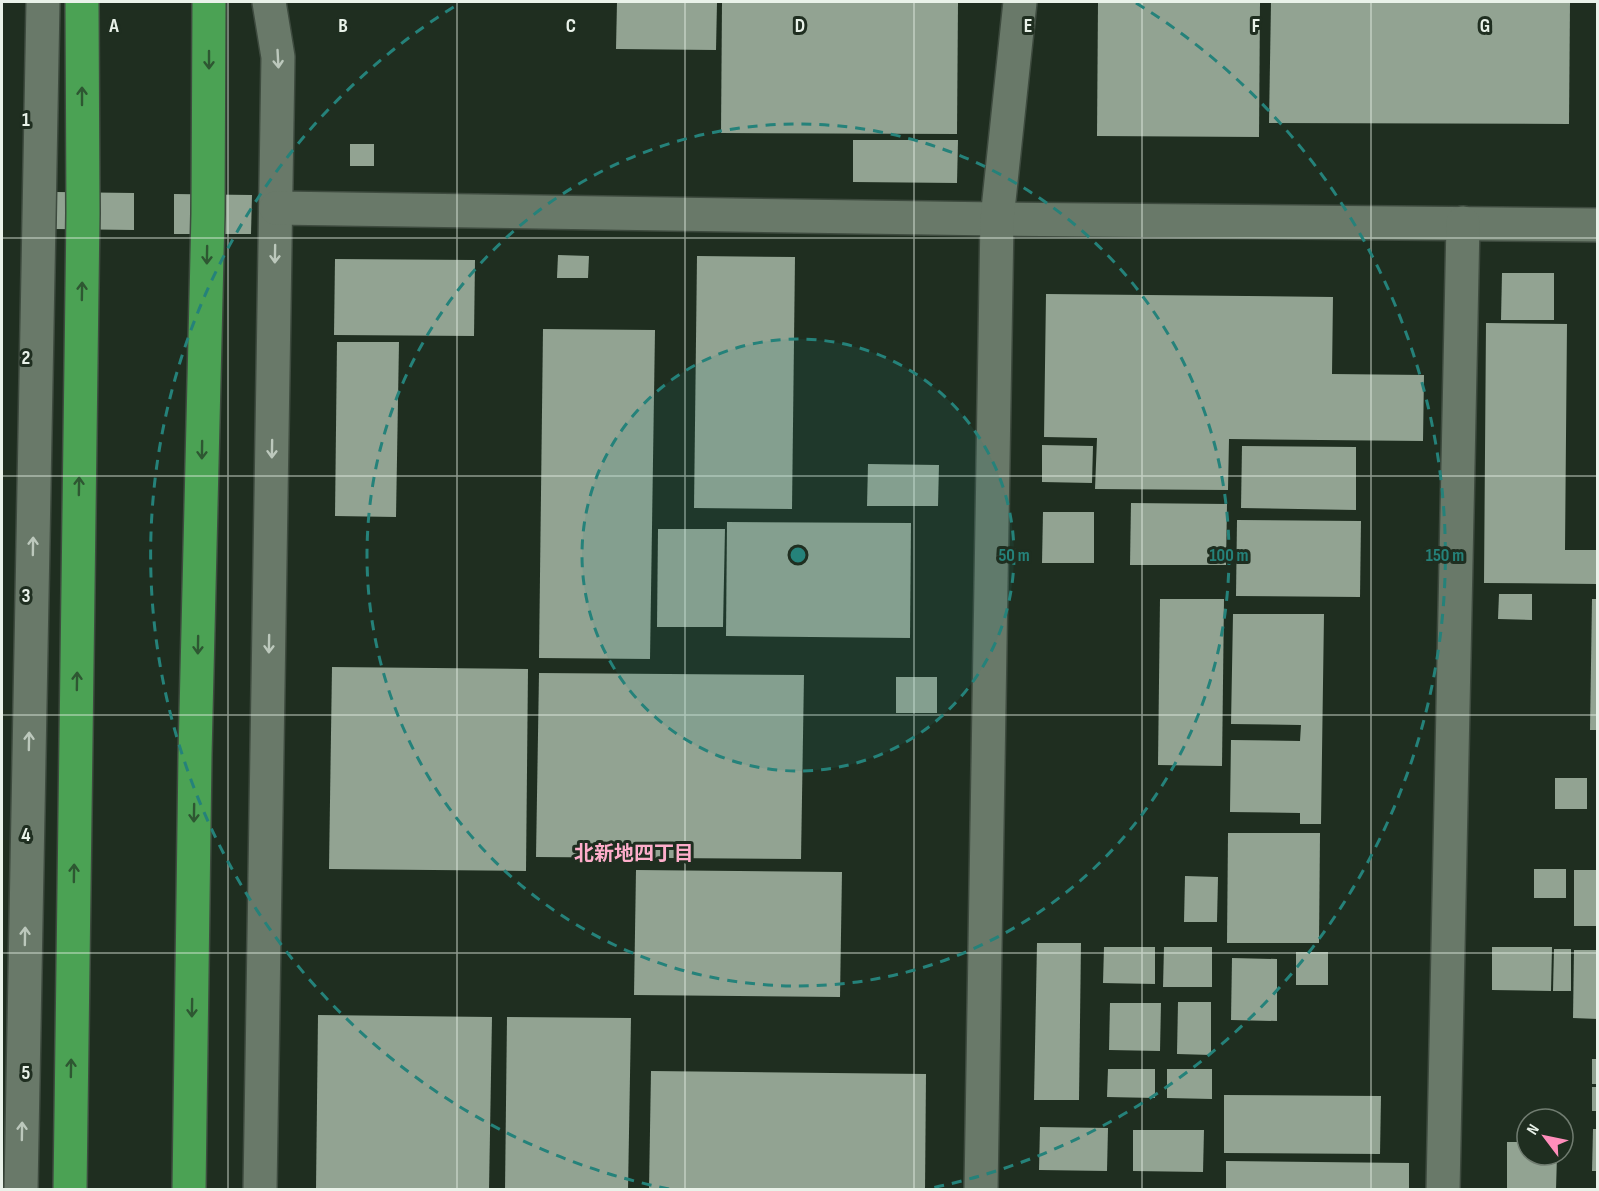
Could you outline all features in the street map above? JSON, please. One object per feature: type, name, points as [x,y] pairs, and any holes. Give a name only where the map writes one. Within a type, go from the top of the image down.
[{"type":"highway","points":[[70,1190],[83,213],[82,2]]},
{"type":"highway","points":[[189,1190],[195,755],[208,214],[209,2]]},
{"type":"street","points":[[21,1190],[43,2]]},
{"type":"street","points":[[260,1190],[279,57],[269,2]]},
{"type":"street","points":[[981,1190],[997,219],[1020,2]]},
{"type":"street","points":[[276,208],[1598,225]]},
{"type":"street","points":[[1443,1190],[1463,224]]},
{"type":"building","points":[[617,2],[717,2],[716,50],[616,49]]},
{"type":"building","points":[[722,2],[958,2],[957,134],[721,133]]},
{"type":"building","points":[[1098,2],[1260,2],[1259,137],[1097,136]]},
{"type":"building","points":[[1271,2],[1570,2],[1569,124],[1269,123]]},
{"type":"building","points":[[853,140],[958,140],[957,183],[853,182]]},
{"type":"building","points":[[350,144],[374,144],[374,166],[350,166]]},
{"type":"building","points":[[57,192],[134,193],[134,230],[56,229]]},
{"type":"building","points":[[174,194],[252,195],[251,234],[174,234]]},
{"type":"building","points":[[558,255],[589,256],[588,278],[557,278]]},
{"type":"building","points":[[697,256],[795,257],[792,509],[694,508]]},
{"type":"building","points":[[335,259],[475,260],[474,336],[334,335]]},
{"type":"building","points":[[1502,273],[1554,273],[1554,320],[1501,320]]},
{"type":"building","points":[[1046,294],[1333,297],[1332,374],[1424,375],[1423,441],[1229,439],[1228,490],[1095,489],[1097,438],[1044,437]]},
{"type":"building","points":[[1486,323],[1567,324],[1565,550],[1598,550],[1598,584],[1484,583]]},
{"type":"building","points":[[543,329],[655,330],[650,659],[539,658]]},
{"type":"building","points":[[337,342],[399,342],[396,517],[335,516]]},
{"type":"building","points":[[1042,445],[1093,446],[1092,483],[1042,482]]},
{"type":"building","points":[[1242,446],[1356,447],[1356,510],[1241,508]]},
{"type":"building","points":[[868,464],[939,465],[938,506],[867,506]]},
{"type":"building","points":[[1131,503],[1227,504],[1226,565],[1130,565]]},
{"type":"building","points":[[1043,512],[1094,512],[1094,563],[1042,563]]},
{"type":"building","points":[[1237,520],[1361,521],[1360,597],[1236,596]]},
{"type":"building","points":[[727,522],[911,523],[910,638],[726,636]]},
{"type":"building","points":[[658,529],[725,529],[723,627],[657,627]]},
{"type":"building","points":[[1499,594],[1532,594],[1532,620],[1498,619]]},
{"type":"building","points":[[1160,599],[1224,599],[1222,766],[1158,765]]},
{"type":"building","points":[[1592,599],[1598,599],[1598,730],[1590,730]]},
{"type":"building","points":[[1233,614],[1324,614],[1321,824],[1300,824],[1300,813],[1230,812],[1231,740],[1300,741],[1301,725],[1231,724]]},
{"type":"building","points":[[332,667],[528,669],[526,871],[329,869]]},
{"type":"building","points":[[539,673],[804,675],[801,859],[536,857]]},
{"type":"building","points":[[896,677],[937,677],[937,713],[896,713]]},
{"type":"building","points":[[1555,778],[1587,778],[1587,809],[1555,809]]},
{"type":"building","points":[[1228,833],[1320,833],[1319,943],[1227,943]]},
{"type":"building","points":[[1534,869],[1566,869],[1566,898],[1534,898]]},
{"type":"building","points":[[636,870],[842,872],[840,997],[634,995]]},
{"type":"building","points":[[1574,870],[1598,870],[1598,926],[1574,926]]},
{"type":"building","points":[[1185,876],[1218,877],[1217,922],[1184,922]]},
{"type":"building","points":[[1037,943],[1081,943],[1079,1100],[1034,1100]]},
{"type":"building","points":[[1104,947],[1155,947],[1155,984],[1103,983]]},
{"type":"building","points":[[1164,947],[1212,947],[1212,987],[1163,987]]},
{"type":"building","points":[[1492,947],[1552,947],[1551,991],[1492,990]]},
{"type":"building","points":[[1554,949],[1571,949],[1571,991],[1553,991]]},
{"type":"building","points":[[1574,950],[1598,950],[1598,1019],[1573,1018]]},
{"type":"building","points":[[1296,952],[1328,952],[1328,985],[1296,985]]},
{"type":"building","points":[[1232,958],[1277,959],[1277,1021],[1231,1020]]},
{"type":"building","points":[[1178,1002],[1211,1002],[1211,1055],[1177,1054]]},
{"type":"building","points":[[1110,1003],[1161,1003],[1160,1051],[1109,1050]]},
{"type":"building","points":[[318,1015],[492,1017],[489,1190],[316,1190]]},
{"type":"building","points":[[507,1017],[631,1018],[628,1190],[505,1190]]},
{"type":"building","points":[[1592,1059],[1598,1059],[1598,1084],[1592,1084]]},
{"type":"building","points":[[1108,1069],[1155,1069],[1155,1098],[1107,1097]]},
{"type":"building","points":[[1167,1069],[1212,1069],[1212,1099],[1167,1098]]},
{"type":"building","points":[[651,1071],[926,1074],[925,1190],[649,1190]]},
{"type":"building","points":[[1592,1087],[1598,1087],[1598,1111],[1592,1111]]},
{"type":"building","points":[[1224,1095],[1381,1096],[1380,1154],[1224,1153]]},
{"type":"building","points":[[1040,1127],[1108,1128],[1107,1171],[1039,1170]]},
{"type":"building","points":[[1593,1129],[1598,1129],[1598,1171],[1592,1171]]},
{"type":"building","points":[[1133,1130],[1204,1130],[1203,1172],[1133,1171]]},
{"type":"building","points":[[1507,1142],[1515,1142],[1515,1167],[1557,1167],[1556,1190],[1507,1190]]},
{"type":"building","points":[[1226,1161],[1409,1163],[1409,1190],[1226,1190]]},
{"type":"district","name":"北新地四丁目","points":[[634,854]]}]
